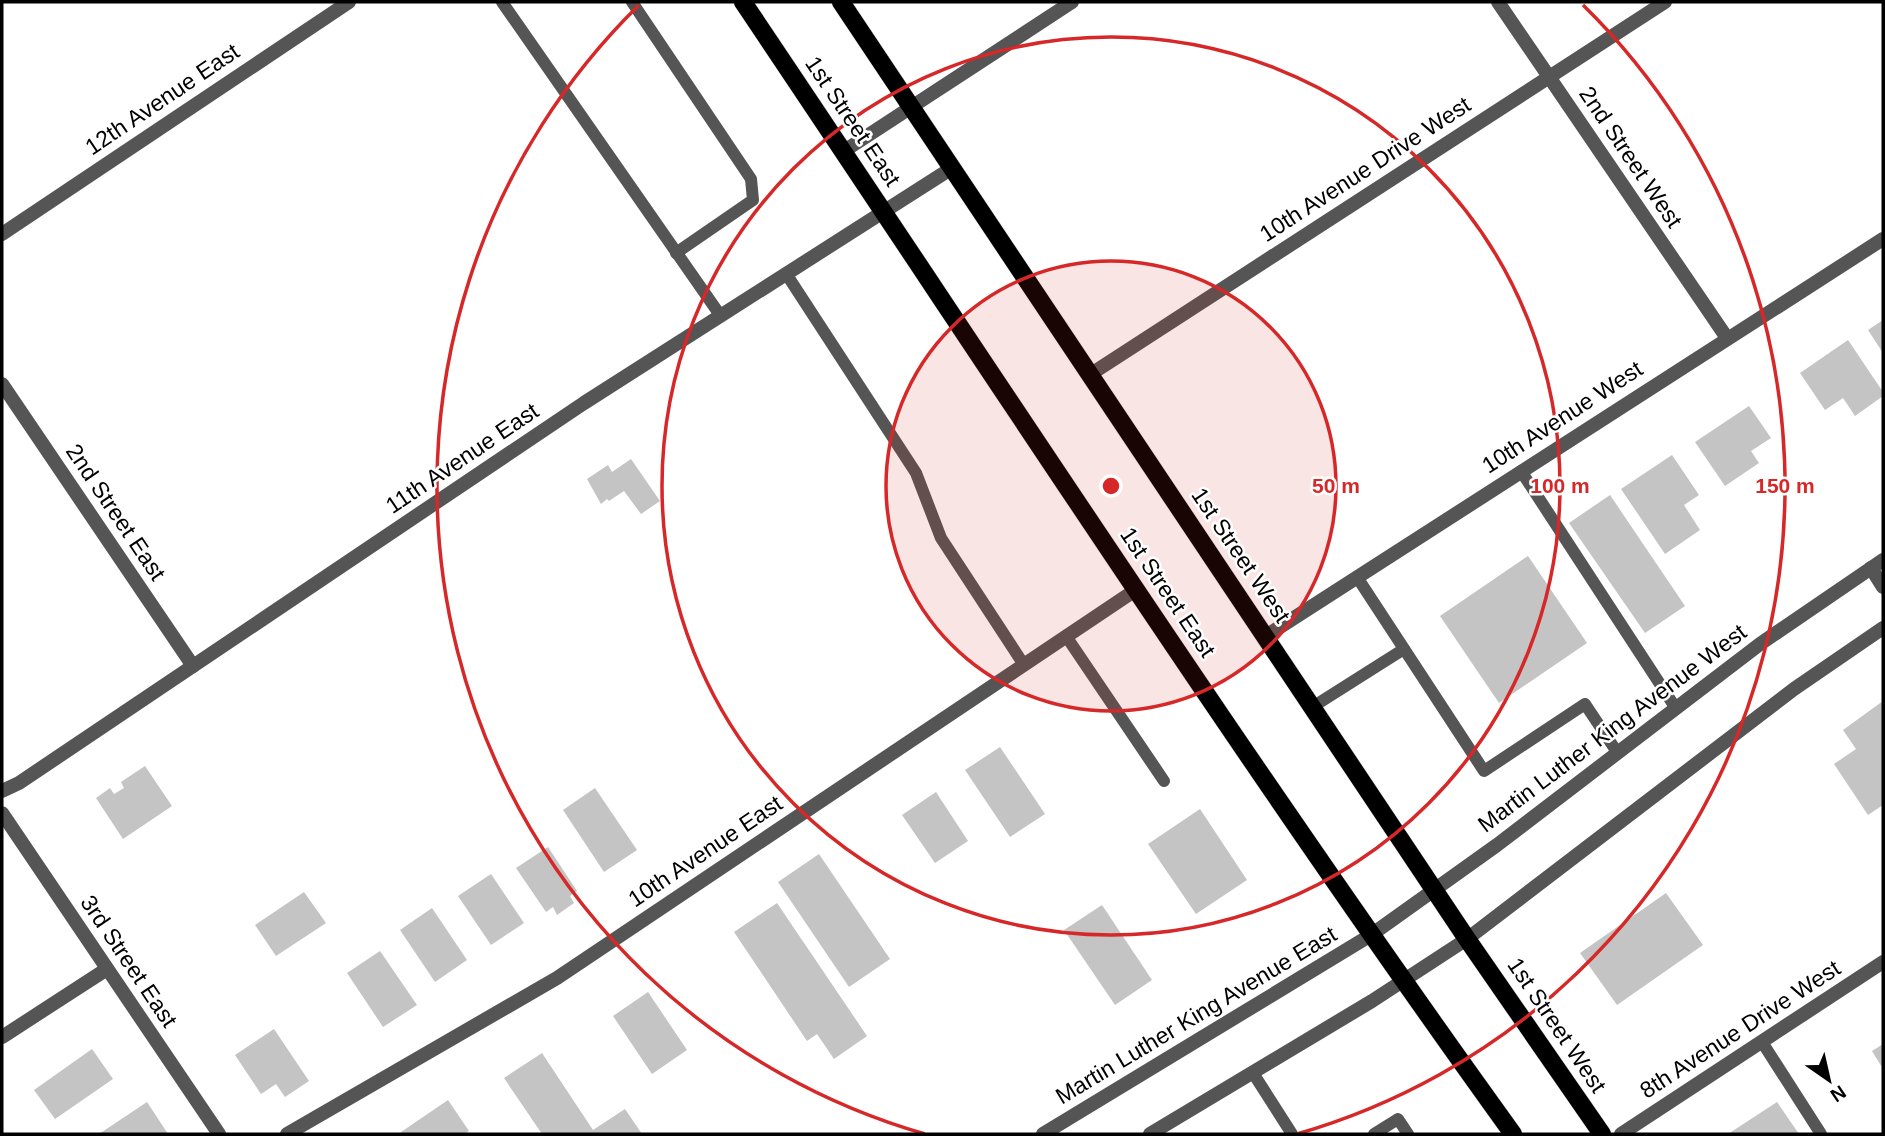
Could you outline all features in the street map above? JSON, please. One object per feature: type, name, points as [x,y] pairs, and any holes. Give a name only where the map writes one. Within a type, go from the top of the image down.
[{"type":"main road","name":"1st Street East","points":[[743,2],[1371,935],[1513,1134]]},
{"type":"main road","name":"1st Street West","points":[[841,2],[1314,706],[1467,939],[1602,1134]]},
{"type":"street","name":"12th Avenue East","points":[[2,234],[349,2]]},
{"type":"street","points":[[844,151],[1072,2]]},
{"type":"street","name":"2nd Street West","points":[[1498,2],[1727,338]]},
{"type":"street","name":"10th Avenue Drive West","points":[[1091,374],[1665,2]]},
{"type":"street","name":"11th Avenue East","points":[[2,792],[720,315],[952,168]]},
{"type":"street","name":"10th Avenue West","points":[[1266,636],[1883,239]]},
{"type":"street","name":"2nd Street East","points":[[2,384],[193,667]]},
{"type":"street","points":[[1877,564],[1883,587]]},
{"type":"street","name":"Martin Luther King Avenue West","points":[[1371,935],[1436,891],[1675,706],[1799,615],[1877,564]]},
{"type":"street","name":"10th Avenue East","points":[[287,1134],[556,978],[1136,589]]},
{"type":"street","points":[[1150,1134],[1403,981],[1467,939],[1794,689],[1883,628]]},
{"type":"street","name":"3rd Street East","points":[[2,813],[219,1134]]},
{"type":"street","name":"Martin Luther King Avenue East","points":[[1043,1134],[1371,935]]},
{"type":"street","name":"8th Avenue Drive West","points":[[1621,1134],[1883,962]]},
{"type":"street","points":[[2,1037],[107,969]]},
{"type":"lane","points":[[503,2],[720,315]]},
{"type":"lane","points":[[632,2],[751,179],[753,200],[676,253]]},
{"type":"lane","points":[[787,275],[916,473],[941,538],[1024,665]]},
{"type":"lane","points":[[1521,471],[1675,706]]},
{"type":"lane","points":[[1357,577],[1484,771],[1585,704],[1617,752]]},
{"type":"lane","points":[[1066,636],[1164,780]]},
{"type":"lane","points":[[1314,706],[1404,649]]},
{"type":"lane","points":[[1762,1042],[1821,1134]]},
{"type":"lane","points":[[1253,1073],[1292,1134]]},
{"type":"lane","points":[[1374,1134],[1398,1119],[1408,1134]]},
{"type":"building","points":[[1883,320],[1883,353],[1868,330]]},
{"type":"building","points":[[1848,340],[1883,392],[1883,396],[1855,416],[1843,398],[1825,410],[1800,373]]},
{"type":"building","points":[[1749,406],[1771,438],[1751,451],[1759,463],[1725,486],[1695,442]]},
{"type":"building","points":[[1672,455],[1699,495],[1684,505],[1700,530],[1665,554],[1621,489]]},
{"type":"building","points":[[631,459],[660,501],[641,514],[624,491],[601,504],[587,479],[608,465],[612,472]]},
{"type":"building","points":[[1610,495],[1685,606],[1645,633],[1569,523]]},
{"type":"building","points":[[1528,556],[1587,643],[1499,703],[1440,616]]},
{"type":"building","points":[[1883,701],[1883,805],[1868,815],[1834,764],[1856,749],[1843,730]]},
{"type":"building","points":[[1000,747],[1045,814],[1010,837],[965,770]]},
{"type":"building","points":[[145,766],[172,806],[123,839],[96,798],[110,788],[114,794],[124,788],[121,782]]},
{"type":"building","points":[[595,788],[637,850],[604,872],[563,810]]},
{"type":"building","points":[[936,792],[968,841],[935,863],[902,815]]},
{"type":"building","points":[[1200,809],[1247,880],[1196,914],[1148,844]]},
{"type":"building","points":[[548,847],[577,891],[570,896],[574,903],[557,915],[553,907],[546,912],[516,868]]},
{"type":"building","points":[[819,854],[890,959],[849,987],[778,882]]},
{"type":"building","points":[[491,874],[524,923],[491,945],[458,896]]},
{"type":"building","points":[[304,892],[326,923],[276,956],[255,925]]},
{"type":"building","points":[[1666,893],[1703,945],[1617,1005],[1580,953]]},
{"type":"building","points":[[777,903],[867,1036],[834,1059],[817,1034],[807,1041],[734,932]]},
{"type":"building","points":[[1102,905],[1152,980],[1115,1005],[1064,930]]},
{"type":"building","points":[[432,908],[467,960],[435,982],[400,930]]},
{"type":"building","points":[[380,951],[417,1005],[383,1027],[347,973]]},
{"type":"building","points":[[648,992],[687,1050],[652,1074],[613,1016]]},
{"type":"building","points":[[274,1029],[309,1081],[285,1097],[276,1084],[261,1094],[235,1055]]},
{"type":"building","points":[[1883,1044],[1883,1069],[1872,1051]]},
{"type":"building","points":[[92,1049],[113,1079],[55,1119],[34,1090]]},
{"type":"building","points":[[542,1053],[593,1130],[625,1109],[642,1134],[542,1134],[504,1078]]},
{"type":"building","points":[[448,1100],[469,1131],[464,1134],[402,1134],[401,1132]]},
{"type":"building","points":[[147,1102],[168,1134],[99,1134]]},
{"type":"building","points":[[1777,1102],[1799,1134],[1728,1134]]}]
